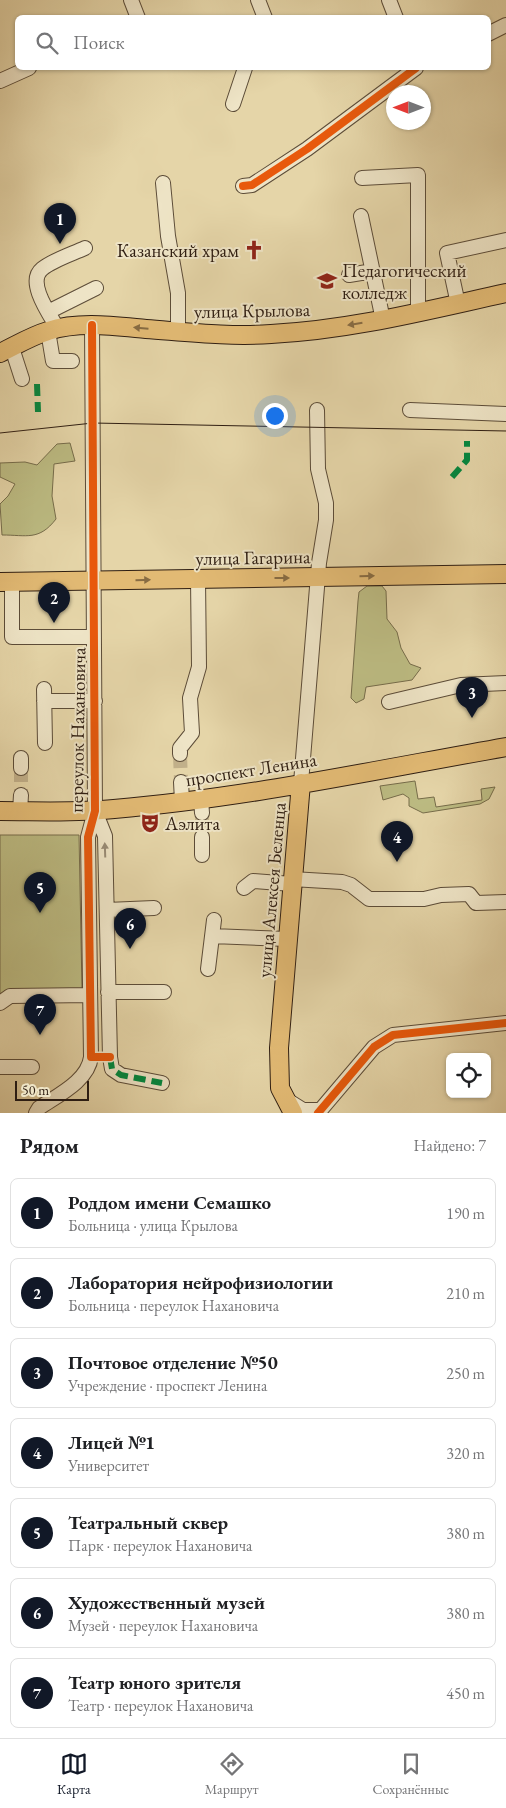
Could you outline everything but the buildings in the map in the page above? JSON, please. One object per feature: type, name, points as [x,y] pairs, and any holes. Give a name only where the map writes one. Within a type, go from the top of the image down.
[{"type":"main road","name":"улица Крылова","points":[[6,350],[53,330],[92,325],[178,332],[269,335],[315,331],[383,320],[506,293]]},
{"type":"main road","name":"улица Гагарина","points":[[6,582],[506,574]]},
{"type":"main road","name":"проспект Ленина","points":[[0,811],[21,803],[95,811],[182,801],[201,806],[301,783],[506,747]]},
{"type":"main road","name":"улица Алексея Беленца","points":[[289,1106],[280,1088],[279,1063],[301,783]]},
{"type":"street","points":[[131,0],[137,15]]},
{"type":"street","points":[[258,0],[264,15]]},
{"type":"street","points":[[389,0],[395,15]]},
{"type":"street","points":[[491,33],[506,26]]},
{"type":"street","points":[[0,81],[25,70]]},
{"type":"street","points":[[232,104],[243,70]]},
{"type":"street","points":[[243,186],[252,185],[307,149],[413,70]]},
{"type":"street","points":[[362,178],[418,175],[418,312]]},
{"type":"street","points":[[163,183],[168,236],[178,293],[178,332]]},
{"type":"street","points":[[361,216],[383,320]]},
{"type":"street","points":[[458,304],[447,254],[506,240]]},
{"type":"street","points":[[72,361],[53,361],[53,330],[48,312],[37,290],[42,269],[85,248]]},
{"type":"street","points":[[349,276],[373,271]]},
{"type":"street","points":[[48,312],[96,288]]},
{"type":"street","name":"переулок Нахановича","points":[[91,1057],[88,837],[95,811],[92,325]]},
{"type":"street","points":[[6,350],[22,379]]},
{"type":"street","name":"улица Алексея Беленца","points":[[301,783],[318,578],[326,520],[326,503],[318,469],[317,410]]},
{"type":"street","points":[[410,410],[506,414]]},
{"type":"street","points":[[180,754],[180,748],[192,733],[190,698],[199,667],[198,579]]},
{"type":"street","points":[[6,582],[12,637],[94,637]]},
{"type":"street","points":[[390,702],[461,686],[506,683]]},
{"type":"street","points":[[45,743],[44,695],[95,701]]},
{"type":"street","points":[[182,782],[182,801]]},
{"type":"street","name":"переулок Нахановича","points":[[95,811],[105,836],[110,1057]]},
{"type":"street","points":[[202,837],[202,855]]},
{"type":"street","points":[[88,880],[106,880]]},
{"type":"street","points":[[244,888],[253,881],[342,882],[352,885],[369,899],[424,899],[442,895],[469,894],[476,903],[506,902]]},
{"type":"street","points":[[107,910],[154,908]]},
{"type":"street","points":[[208,969],[214,920]]},
{"type":"street","points":[[212,936],[288,939]]},
{"type":"street","points":[[90,950],[108,950]]},
{"type":"street","points":[[108,992],[164,992]]},
{"type":"street","points":[[0,1003],[10,996],[90,995]]},
{"type":"street","points":[[289,1106],[303,1110],[319,1111],[374,1047],[393,1035],[506,1024]]},
{"type":"street","points":[[36,1113],[47,1108],[79,1079],[90,1064],[91,1057],[110,1057],[112,1069],[121,1075],[162,1083]]},
{"type":"street","points":[[0,1067],[32,1067]]},
{"type":"shaded area","points":[[70,443],[75,461],[54,464],[52,496],[56,519],[44,531],[38,534],[26,536],[2,535],[0,504],[8,496],[15,484],[0,477],[0,463],[25,462],[37,465],[57,444]]},
{"type":"shaded area","points":[[367,586],[382,586],[386,591],[387,619],[397,632],[401,648],[410,664],[421,668],[412,680],[366,687],[364,699],[356,703],[351,698],[358,601],[359,592]]},
{"type":"shaded area","points":[[415,781],[418,799],[434,797],[436,807],[482,800],[481,789],[495,787],[489,799],[480,804],[423,813],[409,806],[409,798],[403,794],[383,800],[380,786]]},
{"type":"shaded area","points":[[0,835],[79,835],[82,990],[4,991],[0,999]]},
{"type":"tunnel","points":[[180,754],[181,782]]},
{"type":"tunnel","points":[[21,768],[21,795]]},
{"type":"tunnel","points":[[202,813],[202,837]]},
{"type":"tram line","points":[[0,433],[93,423],[506,431]]},
{"type":"marked path","points":[[37,384],[38,412]]},
{"type":"marked path","points":[[452,477],[467,460],[467,441]]},
{"type":"marked path","points":[[110,1057],[112,1069],[121,1075],[162,1083]]},
{"type":"cycle path","points":[[243,186],[252,185],[307,149],[413,70]]},
{"type":"cycle path","points":[[92,325],[95,811],[88,837],[91,1057],[110,1057]]},
{"type":"cycle path","points":[[318,1113],[374,1047],[393,1035],[506,1023]]},
{"type":"place","name":"Роддом имени Семашко","points":[[60,244]]},
{"type":"place","name":"Казанский храм","points":[[254,250]]},
{"type":"place","name":"Педагогический колледж","points":[[327,281]]},
{"type":"place","name":"Лаборатория нейрофизиологии","points":[[54,623]]},
{"type":"place","name":"Почтовое отделение №50","points":[[472,718]]},
{"type":"place","name":"Аэлита","points":[[150,823]]},
{"type":"place","name":"Лицей №1","points":[[397,862]]},
{"type":"place","name":"Театральный сквер","points":[[40,913]]},
{"type":"place","name":"Художественный музей","points":[[130,949]]},
{"type":"place","name":"Театр юного зрителя","points":[[40,1035]]}]
